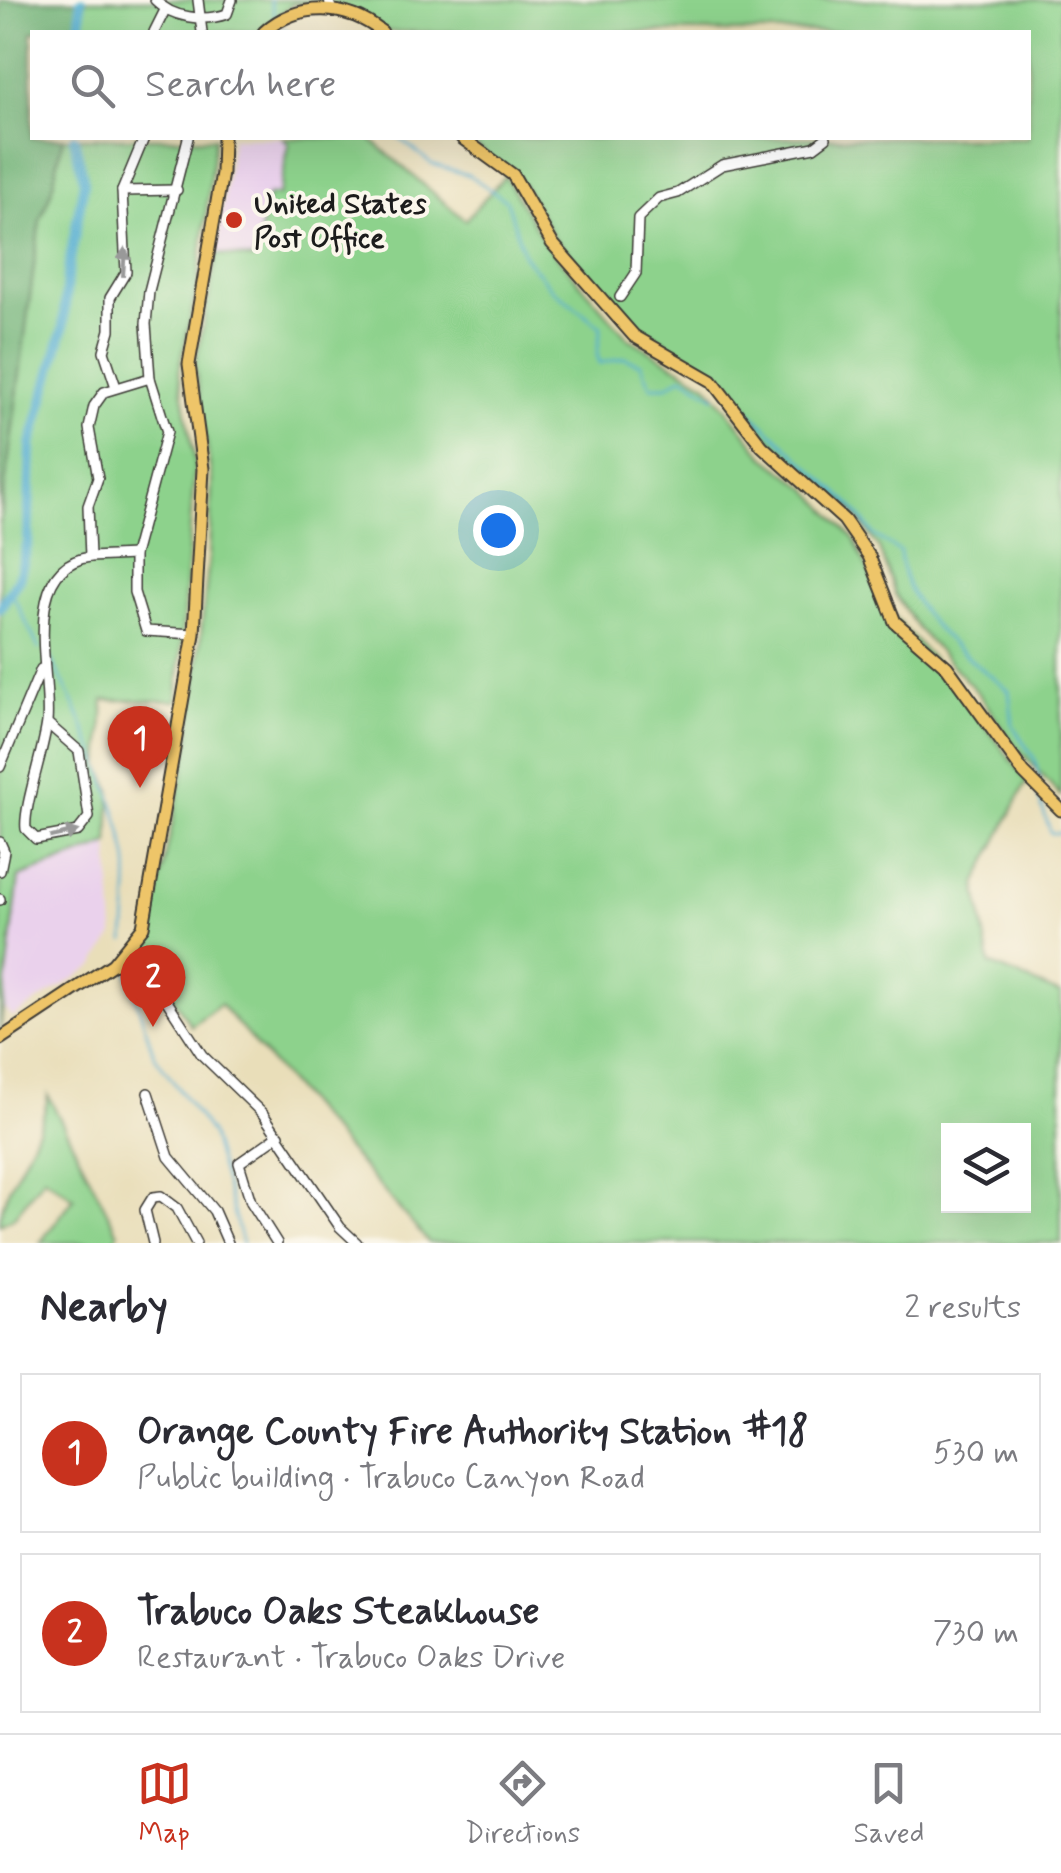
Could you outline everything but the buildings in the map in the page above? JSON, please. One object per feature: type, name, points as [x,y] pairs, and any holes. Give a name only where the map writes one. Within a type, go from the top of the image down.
[{"type":"main road","points":[[267,30],[286,17],[323,6],[365,20],[379,30]]},
{"type":"main road","points":[[0,1039],[16,1024],[74,993],[132,946],[143,927],[194,634],[203,469],[188,364],[222,173],[223,140]]},
{"type":"main road","points":[[465,140],[513,175],[546,235],[634,336],[712,381],[762,446],[844,520],[869,556],[895,622],[947,667],[1024,773],[1061,810]]},
{"type":"street","points":[[155,0],[165,10],[200,16],[227,14],[232,0]]},
{"type":"street","points":[[198,0],[202,30]]},
{"type":"street","points":[[155,30],[165,10]]},
{"type":"street","points":[[116,386],[104,351],[110,330],[110,298],[126,272],[122,191],[143,140]]},
{"type":"street","points":[[188,140],[149,291],[146,355],[166,432],[134,555],[134,592],[146,631],[194,634]]},
{"type":"street","points":[[620,297],[636,273],[638,218],[659,198],[678,192],[722,165],[814,147],[823,140]]},
{"type":"street","points":[[122,191],[176,190]]},
{"type":"street","points":[[90,556],[88,506],[98,478],[89,428],[99,398],[116,386],[150,378]]},
{"type":"street","points":[[47,723],[79,751],[89,817],[72,833],[36,839],[26,829],[25,816],[40,769],[47,723],[42,650],[51,590],[71,563],[90,556],[134,555]]},
{"type":"street","points":[[0,766],[42,666]]},
{"type":"street","points":[[0,842],[4,851],[0,871]]},
{"type":"street","points":[[143,927],[145,966]]},
{"type":"street","points":[[132,946],[202,1054],[279,1135],[340,1227],[357,1243]]},
{"type":"street","points":[[148,1094],[169,1157],[214,1211],[228,1243]]},
{"type":"street","points":[[276,1243],[251,1202],[239,1163],[279,1135]]},
{"type":"street","points":[[153,1243],[145,1210],[153,1197],[161,1196],[177,1208],[196,1243]]},
{"type":"shaded area","points":[[232,140],[285,140],[289,144],[279,195],[268,195],[254,260],[217,254]]},
{"type":"shaded area","points":[[109,844],[114,935],[94,966],[13,1017],[4,1009],[19,877]]},
{"type":"green space","points":[[0,0],[86,0],[78,30],[30,30],[30,140],[63,140],[40,220],[0,524]]},
{"type":"green space","points":[[86,0],[1061,0],[1061,796],[1012,742],[979,694],[917,628],[895,594],[879,548],[851,509],[764,434],[730,383],[632,322],[554,238],[524,186],[469,140],[1031,140],[1031,30],[384,30],[344,8],[293,4],[260,30],[78,30]]},
{"type":"green space","points":[[63,140],[215,140],[198,282],[179,372],[195,463],[177,701],[104,700],[100,766],[111,790],[109,844],[19,877],[0,1031],[0,524],[40,220]]},
{"type":"green space","points":[[285,140],[371,140],[465,220],[505,176],[545,243],[628,338],[707,384],[763,455],[809,490],[854,539],[885,607],[948,676],[1027,781],[976,884],[990,964],[1061,994],[1061,1243],[429,1243],[220,1004],[191,1026],[154,967],[147,944],[190,740],[209,557],[212,481],[195,366],[217,254],[254,259],[268,195],[279,195],[289,144]]},
{"type":"green space","points":[[48,1095],[118,1233],[113,1243],[40,1243],[74,1198],[44,1177],[14,1217],[0,1224],[7,1195],[38,1130]]},
{"type":"waterway","points":[[80,30],[81,0]]},
{"type":"waterway","points":[[270,0],[274,15]]},
{"type":"waterway","points":[[282,27],[286,30]]},
{"type":"waterway","points":[[0,608],[19,578],[28,542],[31,445],[63,329],[67,277],[84,182],[74,140]]},
{"type":"waterway","points":[[402,140],[432,164],[469,175],[507,201],[524,256],[552,289],[601,327],[597,355],[600,363],[625,358],[641,364],[651,386],[667,386],[683,376],[716,397]]},
{"type":"waterway","points":[[743,406],[853,507],[874,535],[900,552],[912,595],[924,614],[956,648],[1009,691],[1013,726],[1035,760],[1040,783]]},
{"type":"waterway","points":[[12,593],[39,649]]},
{"type":"waterway","points":[[49,656],[95,753],[121,832],[129,874],[125,941]]},
{"type":"waterway","points":[[1038,796],[1051,833],[1061,833]]},
{"type":"waterway","points":[[126,966],[154,1055],[211,1134],[242,1243]]},
{"type":"place","name":"United States Post Office","points":[[234,220]]},
{"type":"place","name":"Orange County Fire Authority Station #18","points":[[140,788]]},
{"type":"place","name":"Trabuco Oaks Steakhouse","points":[[153,1027]]}]
